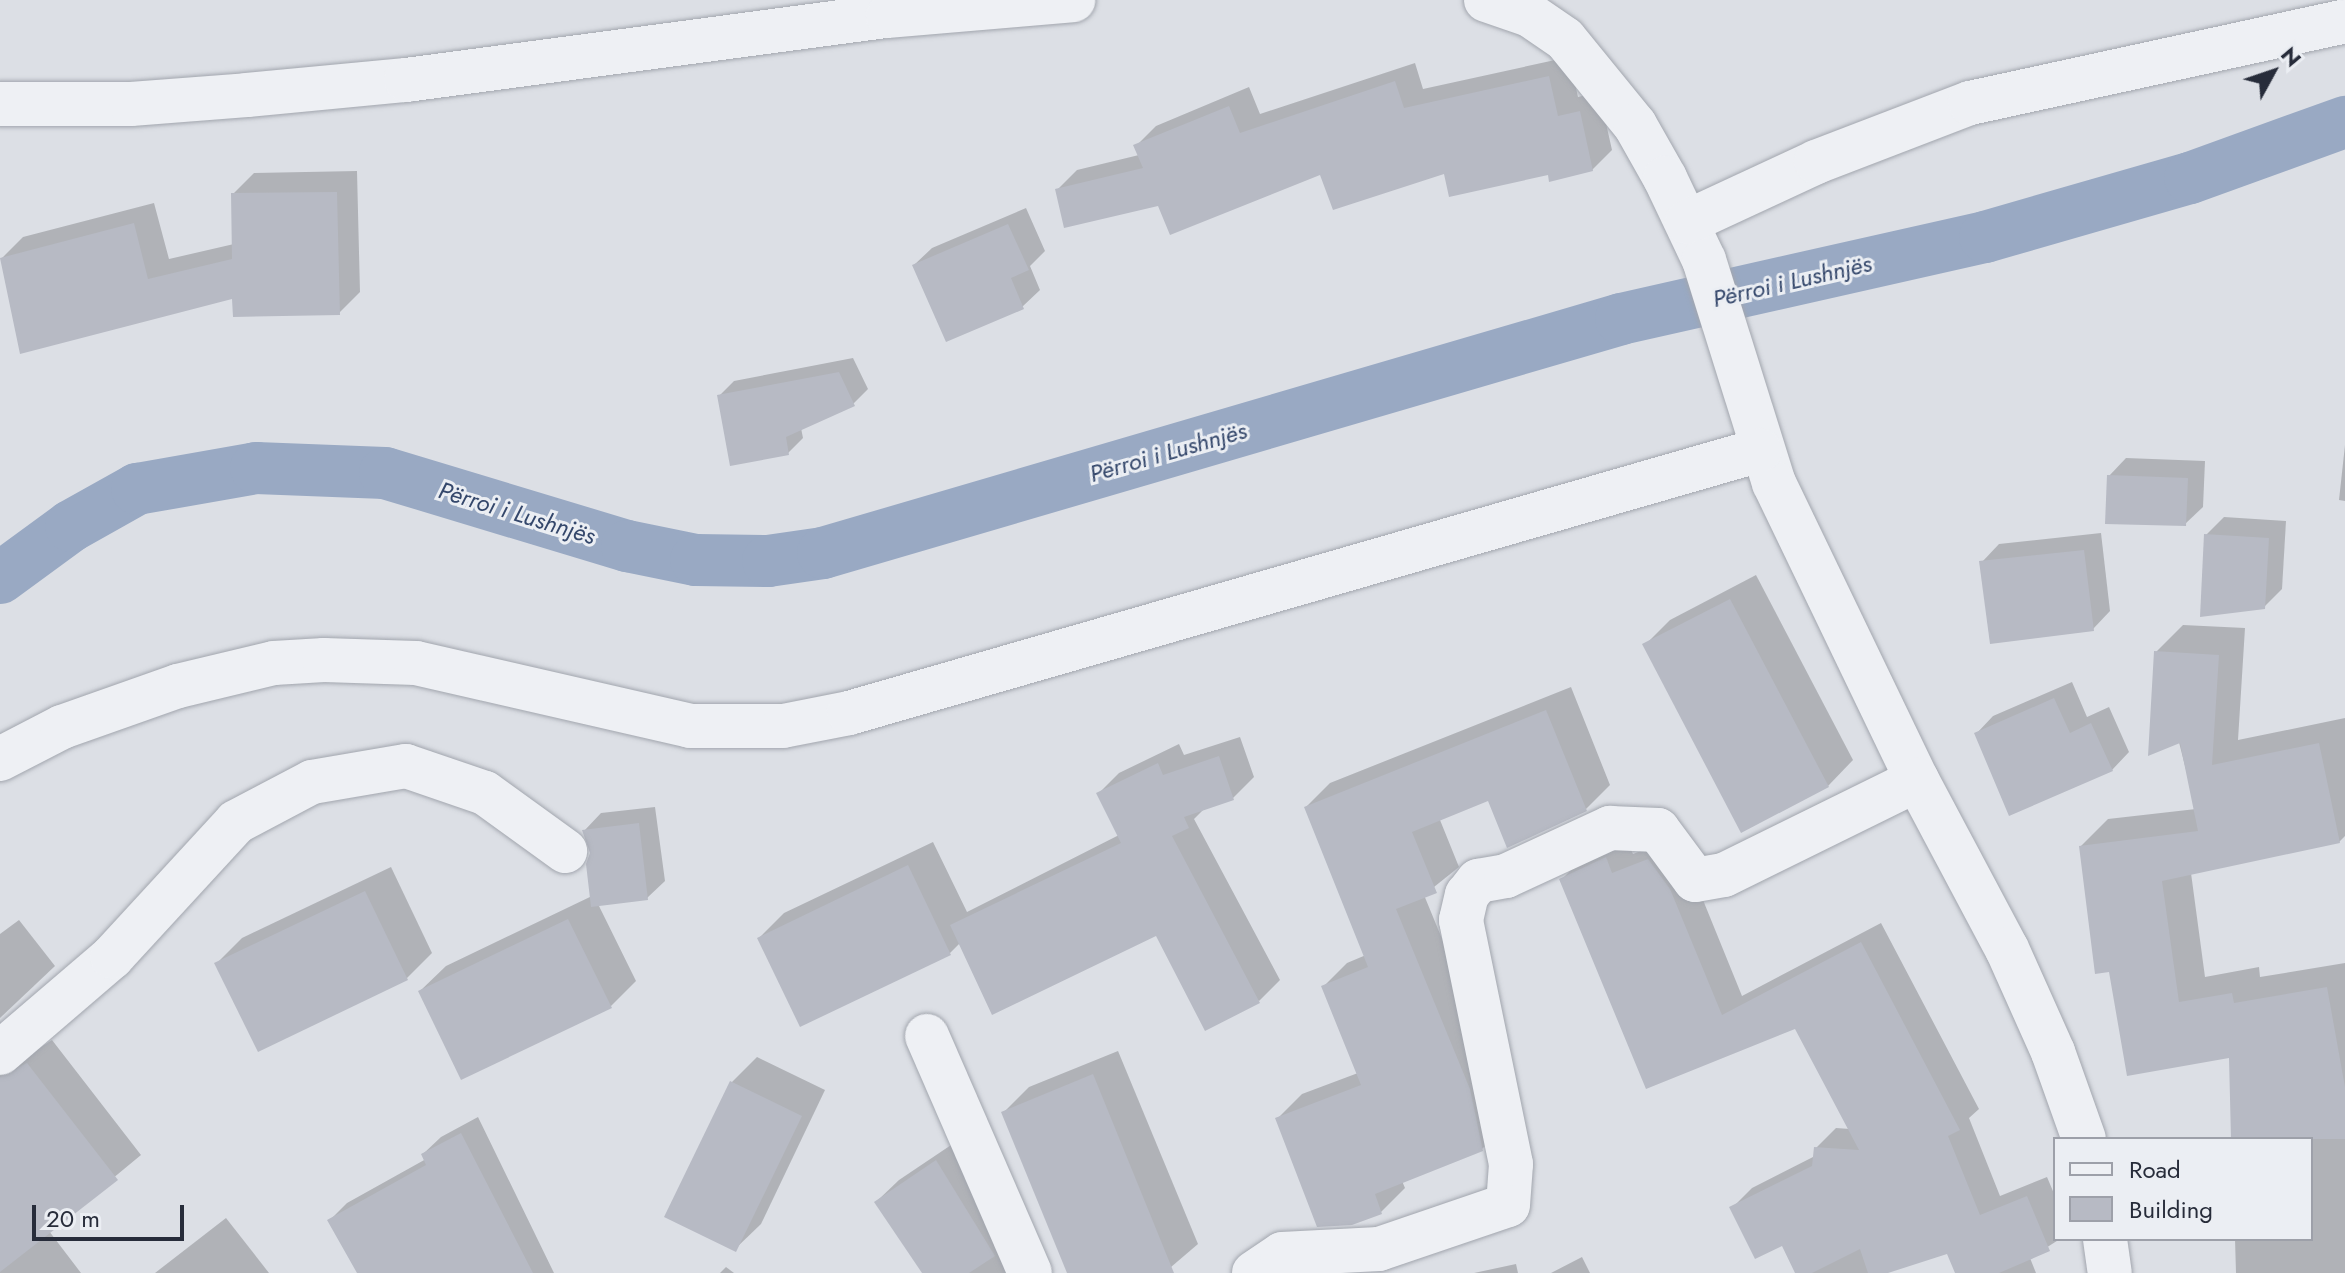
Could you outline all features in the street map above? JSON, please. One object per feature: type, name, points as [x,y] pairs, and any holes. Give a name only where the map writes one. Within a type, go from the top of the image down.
[{"type":"street","points":[[0,104],[131,104],[263,94],[888,16],[1073,0]]},
{"type":"street","points":[[1486,0],[1530,15],[1565,39],[1587,63],[1635,125],[1691,231],[1760,450],[1917,780],[2007,949],[2053,1052],[2083,1137]]},
{"type":"street","points":[[1691,231],[1816,162],[1970,103],[2345,21]]},
{"type":"street","points":[[0,759],[62,727],[178,686],[274,663],[324,660],[416,663],[690,726],[783,726],[849,713],[1760,450]]},
{"type":"street","points":[[0,1053],[112,957],[236,822],[312,782],[406,766],[485,793],[565,851]]},
{"type":"street","points":[[1254,1273],[1282,1254],[1379,1249],[1508,1205],[1511,1164],[1461,920],[1467,895],[1478,881],[1506,876],[1610,828],[1658,830],[1695,880],[1724,875],[1917,780]]},
{"type":"street","points":[[927,1036],[1030,1273]]},
{"type":"street","points":[[2105,1241],[2110,1273]]},
{"type":"building","points":[[1549,76],[1558,116],[1580,111],[1593,171],[1549,182],[1548,175],[1449,197],[1444,174],[1333,210],[1320,175],[1170,235],[1158,206],[1064,228],[1055,189],[1143,168],[1133,145],[1229,106],[1240,133],[1395,81],[1404,108]]},
{"type":"building","points":[[337,192],[340,315],[233,317],[232,299],[20,354],[0,258],[134,223],[148,279],[232,259],[231,193]]},
{"type":"building","points":[[1008,224],[1029,270],[1011,278],[1024,309],[946,342],[912,265]]},
{"type":"building","points":[[839,372],[855,406],[786,437],[789,455],[730,466],[717,395]]},
{"type":"building","points":[[2107,475],[2188,478],[2186,526],[2105,524]]},
{"type":"building","points":[[2204,534],[2269,538],[2265,609],[2200,617]]},
{"type":"building","points":[[2084,550],[2094,631],[1990,644],[1979,561]]},
{"type":"building","points":[[1730,599],[1829,787],[1741,833],[1642,644]]},
{"type":"building","points":[[2154,651],[2219,655],[2212,765],[2319,743],[2340,843],[2162,881],[2179,1002],[2232,993],[2234,1003],[2327,987],[2345,1087],[2345,1139],[2231,1137],[2229,1058],[2127,1076],[2109,972],[2095,974],[2079,846],[2198,831],[2180,743],[2148,756]]},
{"type":"building","points":[[2054,698],[2070,733],[2091,723],[2113,771],[2009,816],[1974,733]]},
{"type":"building","points":[[1546,710],[1587,811],[1507,848],[1488,801],[1412,832],[1437,893],[1396,909],[1470,1089],[1483,1151],[1375,1194],[1382,1214],[1352,1225],[1317,1227],[1275,1118],[1361,1085],[1321,986],[1368,967],[1304,807]]},
{"type":"building","points":[[1219,756],[1234,800],[1184,817],[1189,828],[1172,836],[1260,1003],[1205,1031],[1156,936],[992,1015],[950,925],[1121,843],[1096,793],[1158,763],[1163,775]]},
{"type":"building","points":[[639,823],[648,900],[591,907],[586,864],[590,853],[582,830]]},
{"type":"building","points":[[1606,857],[1612,873],[1648,859],[1670,889],[1722,1015],[1861,942],[1960,1130],[1948,1136],[1980,1215],[2027,1196],[2050,1251],[1999,1273],[1955,1273],[1947,1254],[1888,1273],[1868,1273],[1860,1249],[1812,1273],[1795,1273],[1782,1246],[1755,1259],[1729,1207],[1812,1166],[1814,1147],[1859,1150],[1795,1029],[1646,1089],[1559,879]]},
{"type":"building","points":[[908,865],[951,955],[800,1027],[757,938]]},
{"type":"building","points":[[365,891],[408,980],[258,1052],[214,963]]},
{"type":"building","points":[[568,919],[612,1008],[461,1080],[418,991]]},
{"type":"building","points":[[27,1063],[118,1180],[0,1272],[0,1077]]},
{"type":"building","points":[[1093,1074],[1174,1273],[1067,1273],[1001,1112]]},
{"type":"building","points":[[730,1081],[802,1116],[736,1252],[664,1217]]},
{"type":"building","points":[[461,1133],[533,1273],[357,1273],[327,1220],[426,1165],[421,1154]]},
{"type":"building","points":[[936,1160],[995,1256],[969,1273],[922,1273],[874,1202]]},
{"type":"waterway","name":"Përroi i Lushnjës","points":[[0,578],[71,526],[137,489],[256,468],[385,473],[627,546],[696,560],[768,561],[823,553],[1621,319],[1985,237],[2190,178],[2345,122]]}]
